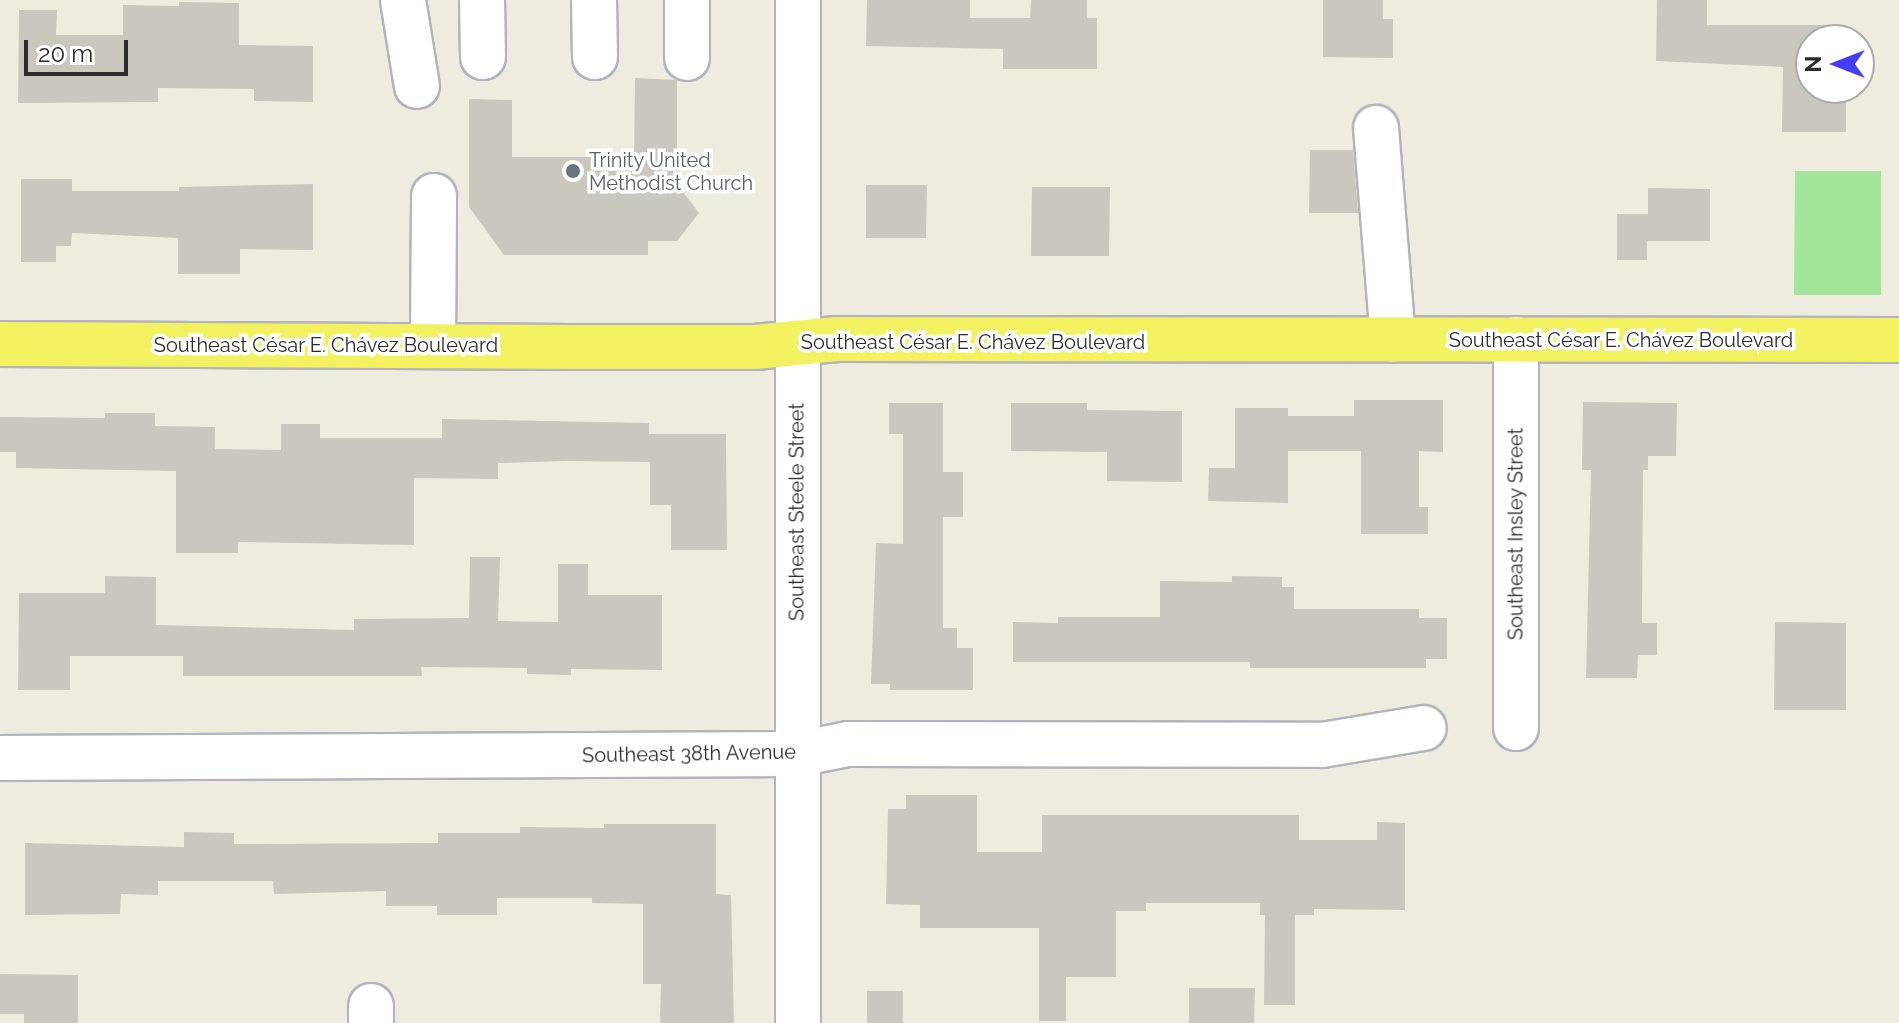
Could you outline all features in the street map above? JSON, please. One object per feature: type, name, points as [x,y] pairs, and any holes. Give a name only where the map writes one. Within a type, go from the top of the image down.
[{"type":"main road","name":"Southeast César E. Chávez Boulevard","points":[[0,344],[755,347],[837,339],[1899,340]]},
{"type":"street","points":[[403,0],[417,86]]},
{"type":"street","points":[[482,0],[483,57]]},
{"type":"street","points":[[594,0],[595,57]]},
{"type":"street","points":[[687,0],[687,58]]},
{"type":"street","name":"Southeast Steele Street","points":[[798,0],[798,1023]]},
{"type":"street","points":[[1376,128],[1393,339]]},
{"type":"street","points":[[433,345],[434,196]]},
{"type":"street","name":"Southeast Insley Street","points":[[1516,339],[1516,728]]},
{"type":"street","name":"Southeast 38th Avenue","points":[[0,758],[798,754],[848,744],[1322,745],[1424,728]]},
{"type":"green space","points":[[1795,171],[1881,171],[1881,295],[1794,295]]},
{"type":"building","points":[[867,0],[970,0],[970,18],[1030,18],[1031,0],[1087,0],[1087,18],[1097,18],[1097,69],[1003,69],[1003,49],[866,46]]},
{"type":"building","points":[[1323,0],[1383,0],[1383,19],[1393,19],[1393,58],[1323,57]]},
{"type":"building","points":[[1657,0],[1707,0],[1707,25],[1795,25],[1795,104],[1846,104],[1846,132],[1782,132],[1783,67],[1656,61]]},
{"type":"building","points":[[179,2],[239,3],[239,45],[313,46],[313,102],[254,101],[254,89],[158,88],[158,102],[18,103],[19,10],[57,10],[56,35],[123,35],[123,5],[179,6]]},
{"type":"building","name":"Trinity United Methodist Church","points":[[635,78],[677,80],[677,184],[699,213],[677,241],[648,241],[648,255],[504,255],[469,207],[469,99],[512,100],[512,157],[634,157]]},
{"type":"building","points":[[1310,150],[1353,150],[1358,213],[1309,213]]},
{"type":"building","points":[[21,179],[72,179],[72,191],[179,191],[179,187],[313,184],[313,250],[240,249],[240,274],[178,274],[178,238],[72,233],[71,246],[56,246],[56,262],[21,262]]},
{"type":"building","points":[[866,185],[927,185],[926,238],[866,238]]},
{"type":"building","points":[[1032,187],[1110,187],[1109,256],[1031,256]]},
{"type":"building","points":[[1648,188],[1710,189],[1710,241],[1647,241],[1647,260],[1617,260],[1617,214],[1648,214]]},
{"type":"building","points":[[1354,400],[1443,400],[1443,452],[1419,451],[1419,507],[1428,507],[1428,534],[1361,534],[1361,451],[1288,451],[1288,503],[1208,501],[1209,468],[1235,468],[1235,408],[1288,408],[1288,416],[1354,416]]},
{"type":"building","points":[[1583,402],[1677,403],[1676,456],[1648,456],[1648,470],[1643,470],[1642,623],[1657,623],[1657,655],[1638,655],[1637,678],[1586,678],[1591,470],[1582,470]]},
{"type":"building","points":[[889,403],[943,403],[943,472],[963,472],[963,517],[943,517],[943,628],[957,628],[957,648],[973,648],[973,690],[890,690],[890,684],[871,684],[876,543],[903,544],[903,434],[889,434]]},
{"type":"building","points":[[1011,403],[1087,403],[1087,410],[1182,411],[1182,482],[1107,481],[1107,452],[1011,451]]},
{"type":"building","points":[[105,413],[155,413],[155,426],[215,427],[215,449],[281,450],[281,424],[320,424],[320,438],[442,438],[442,419],[649,423],[649,434],[726,434],[727,550],[671,550],[671,505],[650,505],[650,462],[565,461],[498,463],[498,479],[414,478],[414,545],[238,542],[238,553],[176,553],[176,471],[16,468],[16,452],[0,452],[0,417],[105,418]]},
{"type":"building","points":[[470,557],[500,557],[498,621],[558,622],[558,564],[588,564],[588,595],[662,595],[662,670],[571,669],[571,675],[527,674],[527,668],[421,667],[422,676],[183,676],[183,656],[70,656],[70,690],[18,690],[19,593],[105,593],[105,576],[156,577],[156,625],[354,630],[354,619],[469,618]]},
{"type":"building","points":[[1232,576],[1282,577],[1282,587],[1294,587],[1294,609],[1419,609],[1419,618],[1447,618],[1447,659],[1426,659],[1426,668],[1250,668],[1250,662],[1013,662],[1013,622],[1058,623],[1058,617],[1160,617],[1160,581],[1232,582]]},
{"type":"building","points":[[1775,622],[1846,623],[1846,710],[1774,710]]},
{"type":"building","points":[[906,795],[977,795],[977,852],[1042,852],[1042,815],[1299,815],[1299,840],[1377,840],[1377,822],[1405,823],[1405,910],[1314,909],[1314,915],[1295,915],[1295,1005],[1264,1005],[1265,915],[1260,915],[1260,903],[1146,903],[1146,911],[1116,911],[1116,977],[1066,977],[1066,1021],[1039,1021],[1039,928],[920,928],[920,905],[886,904],[888,809],[906,809]]},
{"type":"building","points":[[604,824],[716,824],[716,894],[731,895],[734,1023],[660,1023],[661,984],[643,984],[643,904],[592,903],[592,898],[497,898],[497,915],[437,915],[437,906],[386,906],[386,891],[274,894],[273,881],[158,881],[158,895],[121,894],[120,914],[25,915],[25,843],[184,847],[184,832],[234,833],[234,844],[438,843],[438,833],[520,833],[520,827],[604,828]]},
{"type":"building","points":[[0,974],[78,975],[78,1023],[24,1023],[24,1014],[0,1014]]},
{"type":"building","points":[[1189,988],[1255,988],[1254,1023],[1189,1023]]},
{"type":"building","points":[[867,991],[903,991],[903,1023],[867,1023]]},
{"type":"place","name":"Trinity United Methodist Church","points":[[573,171]]}]
